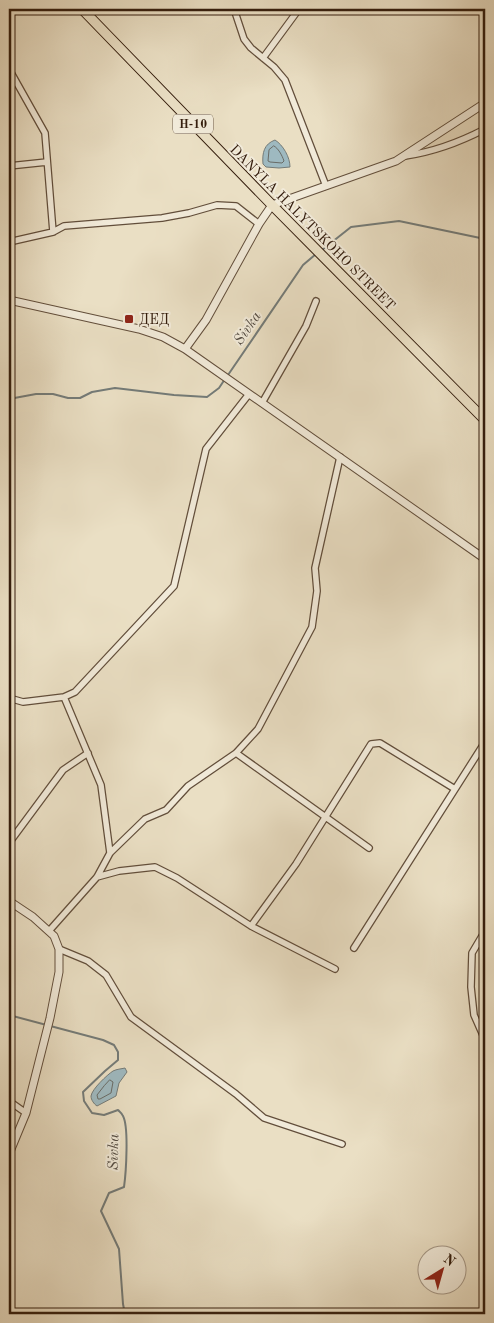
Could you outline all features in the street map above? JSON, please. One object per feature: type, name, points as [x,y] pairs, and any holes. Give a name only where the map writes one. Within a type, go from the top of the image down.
[{"type":"main road","name":"DANYLA HALYTSKOHO STREET","points":[[82,9],[272,205],[485,420]]},
{"type":"street","points":[[234,9],[244,38],[251,48],[274,67],[285,80],[326,186]]},
{"type":"street","points":[[263,58],[299,9]]},
{"type":"street","points":[[9,69],[45,133],[53,232]]},
{"type":"street","points":[[185,349],[206,320],[272,205],[396,160],[485,103]]},
{"type":"street","points":[[403,156],[423,153],[485,129]]},
{"type":"street","points":[[9,166],[48,162]]},
{"type":"street","points":[[9,242],[53,232],[64,226],[162,218],[218,205],[236,206],[260,224]]},
{"type":"street","points":[[9,300],[139,329],[163,337],[185,349],[485,559]]},
{"type":"street","points":[[262,403],[306,326],[316,302]]},
{"type":"street","points":[[9,698],[23,702],[64,697],[75,692],[174,586],[206,449],[250,394]]},
{"type":"street","points":[[49,931],[97,877],[110,852],[144,819],[166,810],[188,786],[236,753],[258,729],[312,627],[317,592],[315,568],[340,457]]},
{"type":"street","points":[[64,697],[100,785],[110,852]]},
{"type":"street","points":[[354,948],[485,742]]},
{"type":"street","points":[[250,926],[296,864],[371,744],[380,743],[455,789]]},
{"type":"street","points":[[9,843],[63,770],[88,753]]},
{"type":"street","points":[[236,753],[369,848]]},
{"type":"street","points":[[97,877],[119,870],[155,867],[177,878],[250,926],[335,969]]},
{"type":"street","points":[[9,901],[33,917],[49,931],[54,936],[59,948],[59,972],[46,1036],[26,1113],[9,1154]]},
{"type":"street","points":[[485,931],[472,953],[471,987],[474,1015],[485,1040]]},
{"type":"street","points":[[59,948],[88,961],[106,974],[131,1017],[236,1094],[264,1118],[342,1144]]},
{"type":"street","points":[[9,1101],[26,1113]]},
{"type":"water","points":[[275,140],[286,152],[290,167],[266,167],[263,164],[264,149]]},
{"type":"water","points":[[125,1068],[127,1072],[119,1083],[116,1096],[97,1106],[91,1096],[97,1086],[113,1071]]},
{"type":"waterway","name":"Sivka","points":[[322,250],[351,227],[399,221],[485,239]]},
{"type":"waterway","name":"Sivka","points":[[228,375],[303,265],[316,254]]},
{"type":"waterway","name":"Sivka","points":[[9,399],[36,394],[53,394],[68,398],[80,398],[92,392],[115,388],[207,397],[219,388],[225,379]]},
{"type":"waterway","name":"Sivka","points":[[9,1015],[103,1040],[114,1045],[118,1052],[118,1060],[83,1092],[84,1101],[92,1113],[104,1115],[118,1110],[125,1122],[126,1172],[124,1187],[109,1193],[101,1211],[119,1249],[125,1314]]},
{"type":"place","name":"ДЕД","points":[[129,319]]}]
